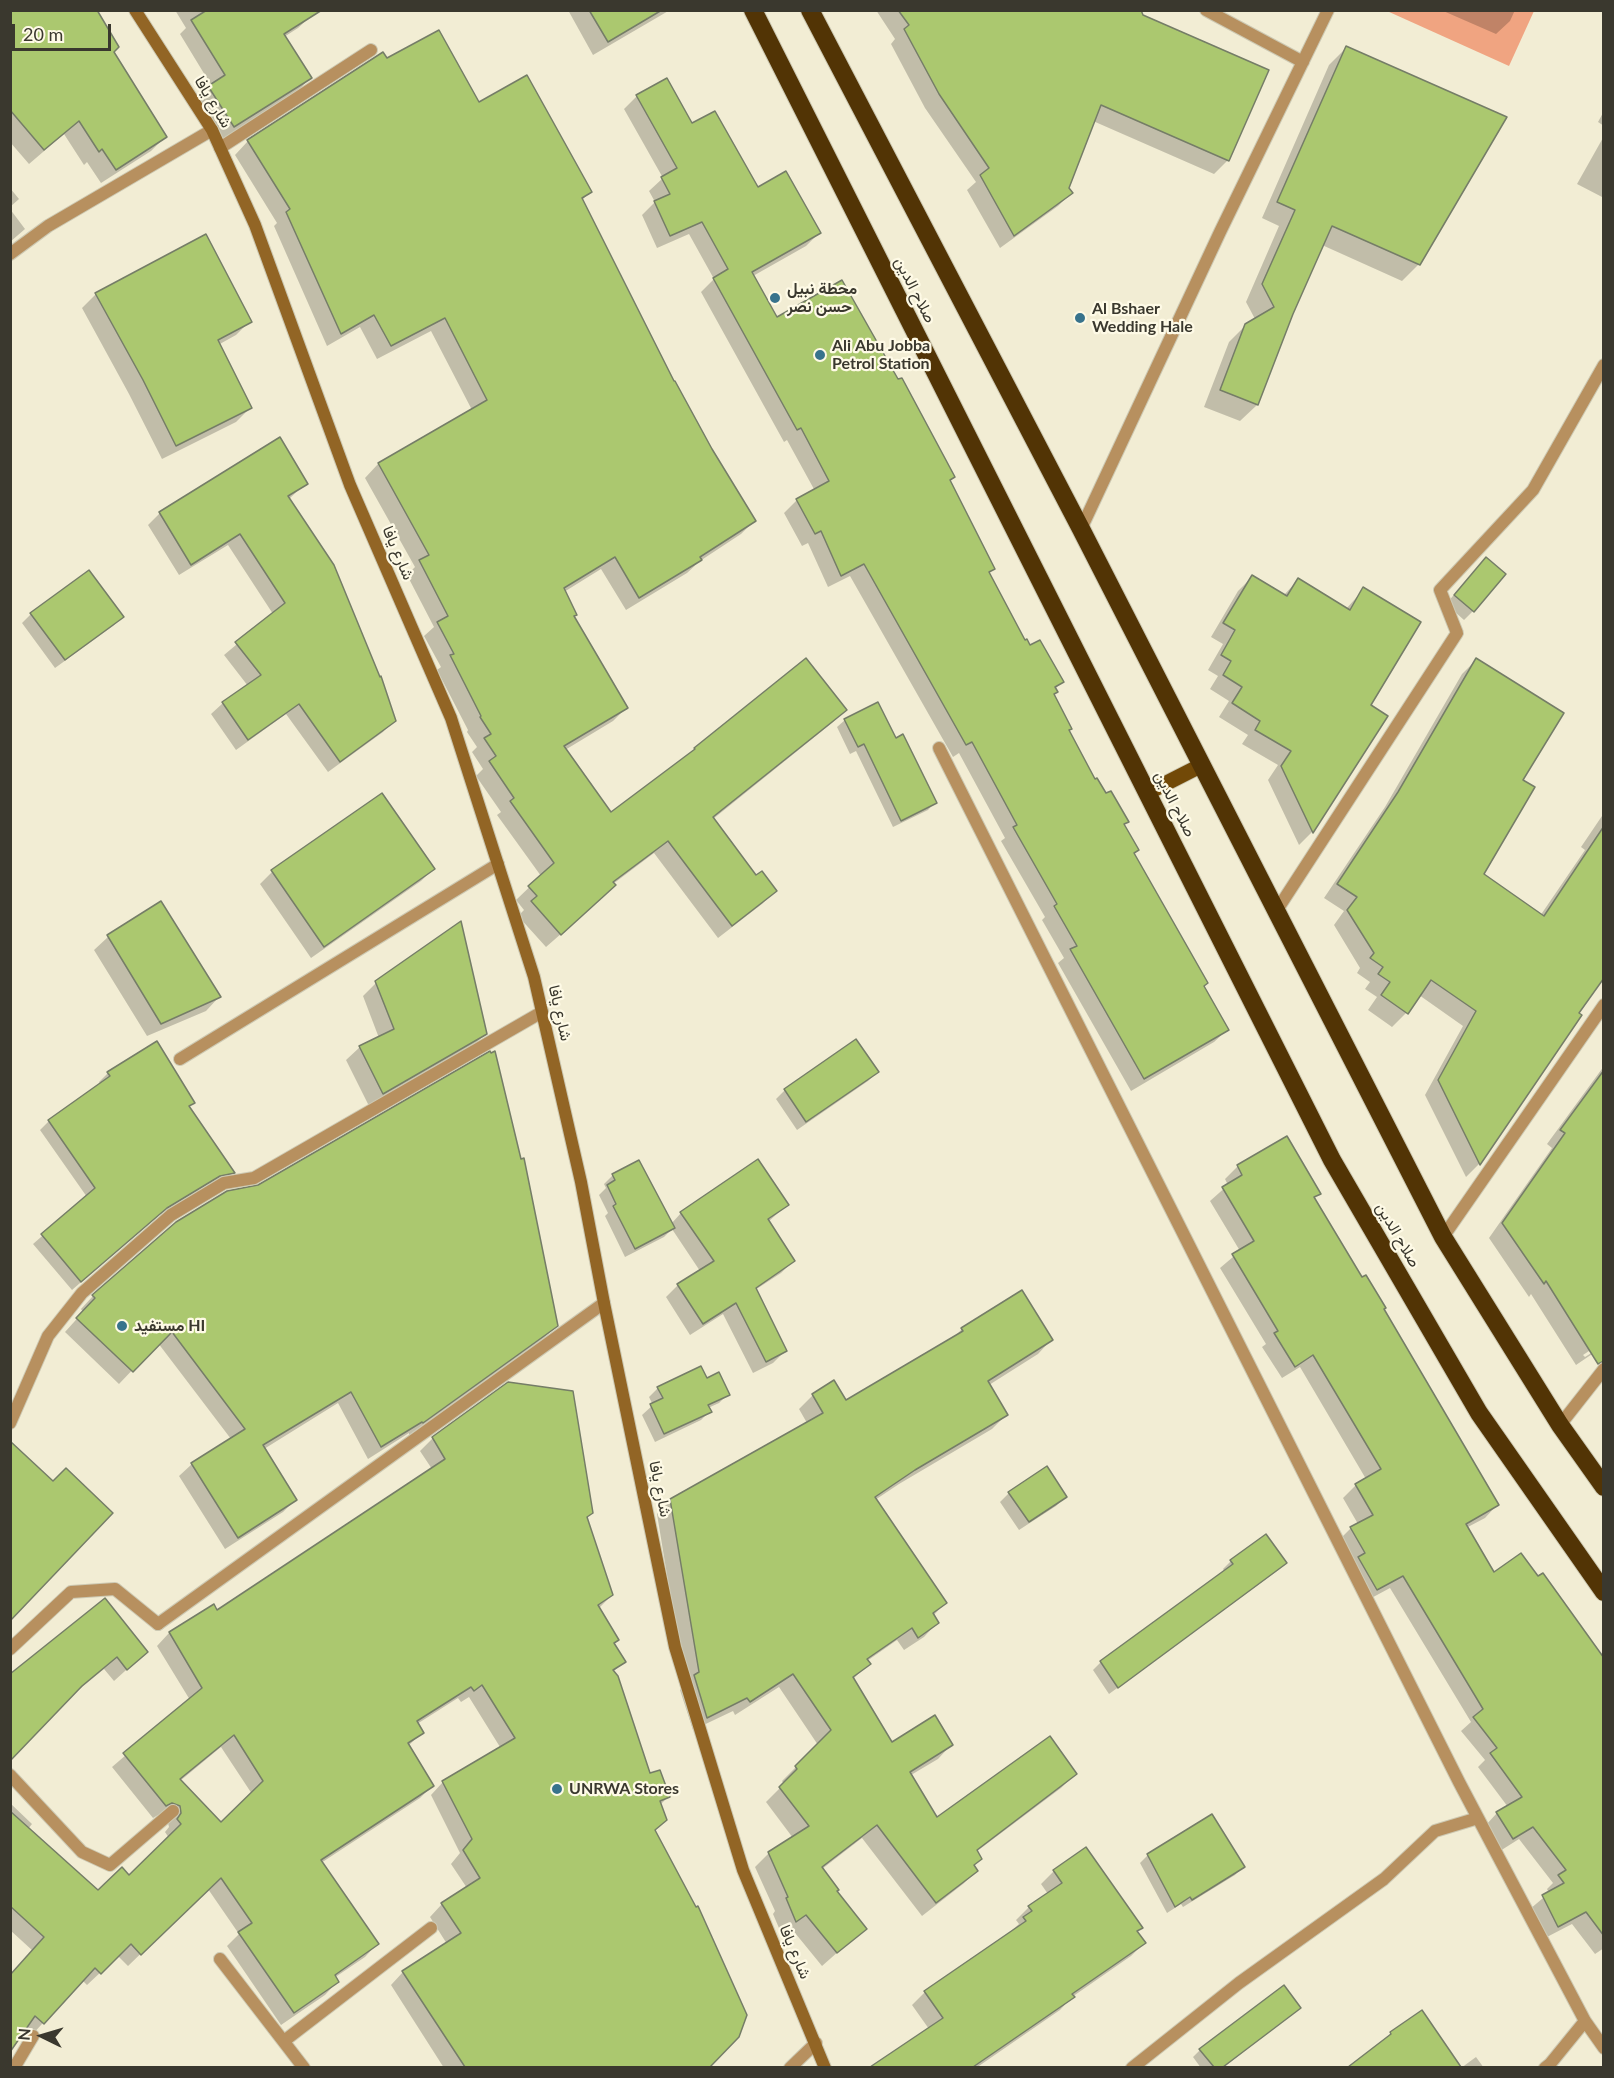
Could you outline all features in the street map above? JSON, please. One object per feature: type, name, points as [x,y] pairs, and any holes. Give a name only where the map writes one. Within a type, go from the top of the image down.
[{"type":"highway","name":"صلاح الدين","points":[[753,10],[1332,1160],[1479,1413],[1604,1592]]},
{"type":"highway","points":[[810,10],[1081,529],[1443,1237],[1560,1425],[1604,1487]]},
{"type":"main road","points":[[1147,793],[1202,765]]},
{"type":"street","name":"شارع يافا","points":[[135,10],[212,130],[255,225],[350,485],[452,718],[534,978],[581,1182],[675,1647],[743,1870],[825,2067]]},
{"type":"street","points":[[1206,10],[1303,62]]},
{"type":"street","points":[[1081,529],[1220,232],[1328,10]]},
{"type":"street","points":[[220,148],[371,50]]},
{"type":"street","points":[[10,254],[48,226],[212,130]]},
{"type":"street","points":[[1277,910],[1457,633],[1440,590],[1533,490],[1604,365]]},
{"type":"street","points":[[939,748],[1478,1818],[1586,2021],[1604,2048]]},
{"type":"street","points":[[180,1059],[498,864]]},
{"type":"street","points":[[1443,1237],[1604,1005]]},
{"type":"street","points":[[10,1423],[48,1336],[82,1293],[171,1215],[224,1183],[254,1178],[542,1012]]},
{"type":"street","points":[[10,1649],[71,1592],[115,1589],[158,1624],[604,1303]]},
{"type":"street","points":[[1560,1425],[1604,1369]]},
{"type":"street","points":[[10,1775],[82,1852],[110,1864],[173,1811]]},
{"type":"street","points":[[1131,2067],[1239,1983],[1384,1878],[1435,1831],[1478,1818]]},
{"type":"street","points":[[284,2041],[430,1928]]},
{"type":"street","points":[[220,1959],[304,2067]]},
{"type":"street","points":[[1545,2067],[1586,2021]]},
{"type":"street","points":[[14,2067],[33,2037]]},
{"type":"street","points":[[790,2067],[816,2043]]},
{"type":"shaded area","points":[[1387,11],[1534,11],[1509,66]]},
{"type":"building","points":[[10,10],[97,10],[119,47],[114,52],[167,137],[116,170],[102,149],[99,152],[79,121],[44,150],[10,110]]},
{"type":"building","points":[[207,10],[322,10],[284,34],[312,78],[234,127],[208,86],[225,75],[191,20]]},
{"type":"building","points":[[589,10],[662,10],[608,42]]},
{"type":"building","points":[[898,10],[1141,10],[1143,15],[1269,70],[1229,161],[1101,105],[1069,188],[1073,193],[1014,236],[980,175],[989,168],[939,94],[904,29],[909,25]]},
{"type":"building","points":[[439,30],[479,102],[527,75],[592,192],[582,198],[674,381],[756,521],[700,557],[702,560],[639,598],[615,557],[564,588],[577,615],[574,616],[628,708],[564,746],[611,812],[695,749],[806,658],[847,710],[713,817],[756,875],[762,871],[777,891],[732,926],[668,841],[613,882],[616,885],[561,935],[531,901],[537,896],[528,886],[554,863],[510,801],[514,798],[489,761],[496,756],[484,738],[491,734],[480,717],[450,655],[454,654],[437,622],[448,616],[419,560],[429,555],[378,463],[487,400],[445,318],[391,346],[374,315],[341,334],[286,212],[290,209],[247,140],[383,52],[387,58]]},
{"type":"building","points":[[1346,46],[1507,117],[1420,265],[1332,226],[1293,314],[1258,405],[1220,390],[1245,324],[1274,307],[1262,284],[1295,210],[1277,202]]},
{"type":"building","points":[[667,78],[692,123],[715,111],[758,187],[786,171],[821,233],[752,272],[777,317],[842,280],[898,379],[902,378],[955,477],[950,480],[995,569],[989,572],[1025,640],[1027,639],[1030,645],[1040,640],[1064,682],[1055,687],[1058,692],[1054,694],[1072,729],[1069,730],[1095,779],[1097,778],[1106,793],[1111,791],[1129,822],[1124,824],[1139,850],[1134,853],[1208,983],[1204,986],[1229,1030],[1144,1079],[1070,949],[1077,946],[1054,906],[1057,904],[1013,827],[1017,825],[972,742],[966,745],[864,564],[841,576],[821,531],[815,534],[796,499],[829,481],[801,428],[797,430],[713,278],[728,269],[702,222],[670,236],[654,201],[670,194],[661,177],[677,168],[636,95]]},
{"type":"building","points":[[206,234],[252,322],[218,340],[252,408],[176,446],[95,293]]},
{"type":"building","points":[[280,437],[308,484],[288,496],[334,565],[381,676],[396,721],[340,762],[299,704],[248,740],[222,702],[261,675],[235,642],[285,603],[240,534],[191,565],[159,512]]},
{"type":"building","points":[[1486,557],[1506,574],[1474,612],[1454,595]]},
{"type":"building","points":[[89,570],[124,617],[65,660],[30,613]]},
{"type":"building","points":[[1252,575],[1287,596],[1298,578],[1350,610],[1363,587],[1421,622],[1371,705],[1388,716],[1313,833],[1281,766],[1291,751],[1255,730],[1260,721],[1232,703],[1242,687],[1223,675],[1231,661],[1221,655],[1235,630],[1223,623]]},
{"type":"building","points":[[1476,658],[1564,713],[1523,780],[1535,787],[1484,874],[1544,916],[1604,826],[1604,978],[1579,1013],[1582,1015],[1480,1165],[1438,1080],[1476,1011],[1431,980],[1408,1014],[1381,995],[1390,982],[1378,974],[1383,967],[1370,958],[1374,953],[1347,910],[1357,897],[1337,884],[1398,792]]},
{"type":"building","points":[[878,702],[896,738],[903,734],[937,803],[901,821],[864,744],[858,747],[844,719]]},
{"type":"building","points":[[382,793],[435,869],[324,947],[271,870]]},
{"type":"building","points":[[161,901],[221,997],[161,1024],[107,935]]},
{"type":"building","points":[[461,921],[487,1034],[383,1094],[359,1046],[394,1029],[375,981]]},
{"type":"building","points":[[856,1039],[879,1072],[806,1122],[784,1089]]},
{"type":"building","points":[[157,1041],[195,1103],[189,1106],[235,1173],[220,1176],[167,1208],[81,1282],[41,1234],[95,1188],[48,1120],[110,1076],[107,1072]]},
{"type":"building","points":[[490,1051],[491,1053],[495,1051],[521,1159],[524,1158],[558,1326],[423,1423],[381,1447],[351,1392],[263,1445],[297,1500],[238,1538],[191,1463],[245,1429],[172,1332],[133,1372],[76,1318],[95,1298],[92,1295],[176,1222],[227,1191],[258,1185]]},
{"type":"building","points":[[1604,1070],[1604,1361],[1598,1364],[1546,1281],[1544,1284],[1502,1223],[1565,1133],[1560,1130]]},
{"type":"building","points":[[1287,1136],[1321,1194],[1314,1197],[1362,1277],[1366,1275],[1386,1308],[1384,1309],[1499,1505],[1466,1524],[1494,1572],[1521,1553],[1538,1576],[1543,1573],[1604,1658],[1604,1936],[1586,1912],[1558,1927],[1542,1895],[1564,1883],[1558,1875],[1566,1870],[1533,1827],[1513,1839],[1496,1812],[1522,1797],[1490,1753],[1497,1748],[1473,1717],[1483,1709],[1403,1576],[1377,1590],[1358,1557],[1365,1553],[1350,1527],[1373,1515],[1355,1484],[1381,1469],[1313,1355],[1295,1367],[1274,1333],[1278,1331],[1232,1254],[1254,1241],[1222,1187],[1242,1175],[1237,1165]]},
{"type":"building","points":[[758,1159],[789,1205],[768,1219],[795,1261],[756,1288],[787,1351],[766,1362],[736,1303],[703,1324],[677,1284],[714,1261],[680,1212]]},
{"type":"building","points":[[639,1160],[675,1228],[635,1249],[613,1206],[616,1204],[607,1185],[615,1180],[612,1174]]},
{"type":"building","points":[[1022,1290],[1053,1340],[988,1381],[1008,1415],[915,1470],[875,1497],[947,1603],[933,1613],[939,1623],[918,1638],[912,1628],[867,1659],[871,1664],[853,1677],[892,1742],[935,1715],[953,1745],[910,1772],[937,1817],[1050,1736],[1077,1774],[977,1850],[982,1859],[974,1865],[978,1871],[936,1903],[877,1825],[822,1867],[839,1890],[837,1891],[867,1929],[837,1953],[806,1915],[796,1922],[786,1898],[788,1897],[768,1852],[809,1826],[779,1787],[797,1769],[795,1766],[831,1730],[793,1674],[750,1702],[747,1698],[707,1718],[694,1675],[699,1672],[670,1499],[823,1413],[812,1394],[834,1380],[846,1400],[963,1331],[961,1328]]},
{"type":"building","points":[[701,1366],[707,1378],[719,1372],[730,1395],[708,1405],[712,1412],[664,1434],[650,1404],[663,1398],[657,1387]]},
{"type":"building","points":[[508,1382],[573,1391],[593,1513],[587,1517],[613,1595],[598,1605],[619,1640],[614,1643],[626,1662],[613,1670],[618,1676],[650,1773],[660,1770],[670,1797],[660,1801],[667,1820],[655,1830],[696,1907],[698,1906],[747,2015],[739,2037],[710,2067],[465,2067],[402,1971],[461,1933],[441,1903],[480,1878],[463,1850],[472,1839],[442,1781],[515,1738],[482,1685],[474,1691],[471,1687],[417,1721],[424,1733],[408,1743],[434,1786],[321,1860],[379,1944],[335,1975],[339,1982],[294,2013],[238,1932],[252,1923],[221,1878],[141,1955],[131,1944],[101,1974],[95,1968],[44,2024],[35,2016],[10,2052],[10,1975],[44,1937],[10,1906],[10,1811],[98,1890],[122,1867],[129,1875],[181,1824],[177,1819],[181,1813],[180,1806],[172,1803],[166,1806],[123,1753],[202,1688],[169,1632],[214,1604],[217,1610],[445,1459],[432,1437]],"holes":[[[234,1735],[263,1781],[221,1822],[180,1779]]]},
{"type":"building","points":[[10,1441],[53,1481],[66,1468],[113,1513],[10,1621]]},
{"type":"building","points":[[1047,1466],[1067,1497],[1029,1522],[1008,1492]]},
{"type":"building","points":[[1266,1534],[1287,1563],[1118,1688],[1100,1661],[1233,1564],[1230,1560]]},
{"type":"building","points":[[105,1598],[148,1652],[127,1670],[117,1657],[82,1686],[10,1761],[10,1674]]},
{"type":"building","points":[[1212,1814],[1245,1867],[1192,1900],[1190,1897],[1175,1907],[1147,1854]]},
{"type":"building","points":[[1086,1847],[1143,1928],[1137,1931],[1146,1943],[1072,1994],[1075,1997],[973,2067],[870,2067],[943,2018],[924,1991],[1026,1921],[1023,1917],[1032,1911],[1028,1906],[1062,1883],[1053,1870]]},
{"type":"building","points":[[1284,1985],[1301,2008],[1223,2067],[1214,2067],[1199,2049]]},
{"type":"building","points":[[1422,2010],[1461,2067],[1348,2067],[1391,2034],[1390,2032]]},
{"type":"place","name":"محطة نبيل حسن نصر","points":[[775,298]]},
{"type":"place","name":"Al Bshaer Wedding Hale","points":[[1080,318]]},
{"type":"place","name":"Ali Abu Jobba Petrol Station","points":[[820,355]]},
{"type":"place","name":"مستفيد HI","points":[[122,1326]]},
{"type":"place","name":"UNRWA Stores","points":[[557,1789]]}]
